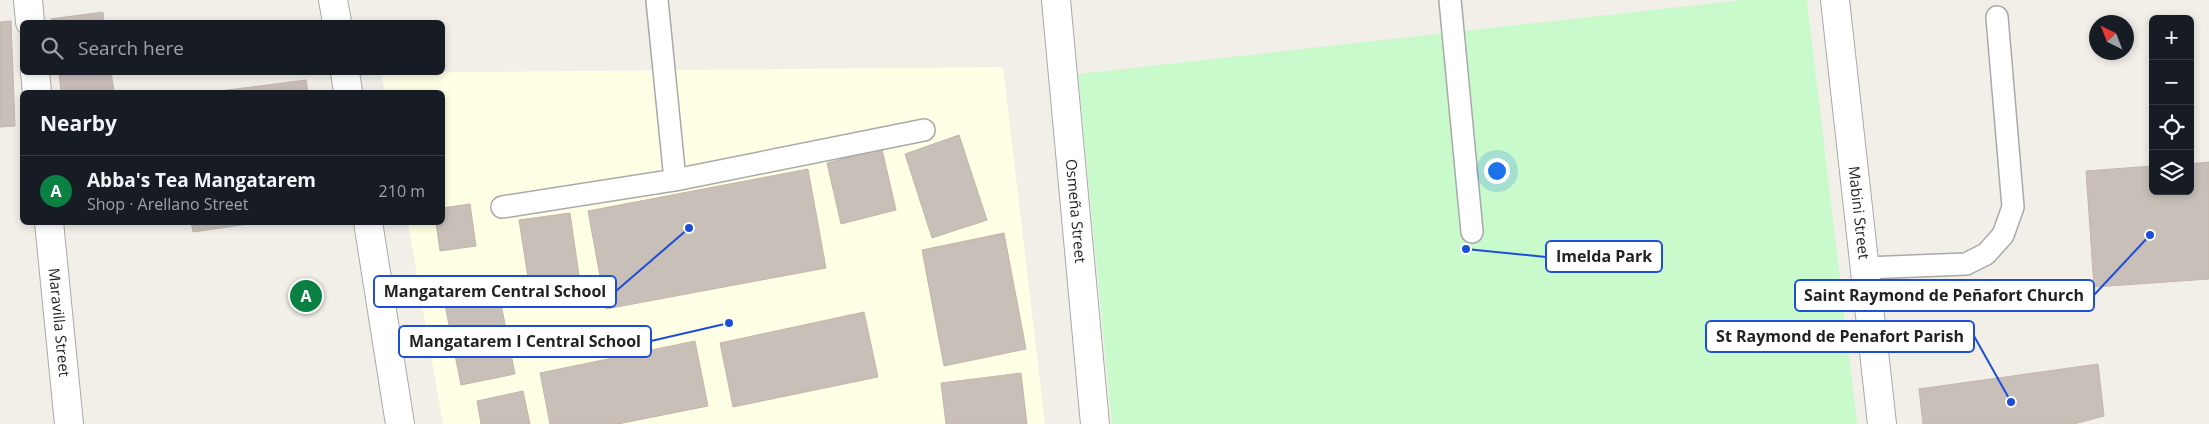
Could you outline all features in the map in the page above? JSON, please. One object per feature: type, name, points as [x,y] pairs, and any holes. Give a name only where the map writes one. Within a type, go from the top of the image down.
[{"type":"street","points":[[28,0],[30,20]]},
{"type":"street","points":[[333,0],[337,20]]},
{"type":"street","name":"Osmeña Street","points":[[1056,0],[1096,424]]},
{"type":"street","name":"Mabini Street","points":[[1836,0],[1882,424]]},
{"type":"street","points":[[35,75],[37,90]]},
{"type":"street","points":[[345,75],[348,90]]},
{"type":"street","name":"Maravilla Street","points":[[49,225],[69,424]]},
{"type":"street","points":[[368,225],[400,424]]},
{"type":"lane","points":[[657,0],[675,180]]},
{"type":"lane","points":[[1450,0],[1472,232]]},
{"type":"lane","points":[[1865,268],[1966,264],[1986,254],[2003,235],[2013,207],[1997,17]]},
{"type":"lane","points":[[502,207],[675,180],[924,130]]},
{"type":"shaded area","points":[[1003,67],[1045,424],[443,424],[408,225],[445,225],[445,90],[385,90],[381,75],[445,75],[445,72]]},
{"type":"green space","points":[[1742,0],[1807,0],[1857,424],[1112,424],[1078,74]]},
{"type":"building","points":[[103,12],[104,20],[51,20]]},
{"type":"building","points":[[11,21],[15,126],[0,127],[0,22]]},
{"type":"building","points":[[59,75],[111,75],[114,90],[61,90]]},
{"type":"building","points":[[306,80],[308,90],[228,90]]},
{"type":"building","points":[[959,135],[987,220],[932,238],[905,154]]},
{"type":"building","points":[[882,149],[896,210],[841,224],[827,163]]},
{"type":"building","points":[[2209,162],[2209,279],[2094,287],[2086,171],[2149,166],[2149,195],[2194,195],[2194,164]]},
{"type":"building","points":[[808,169],[826,268],[606,309],[588,211]]},
{"type":"building","points":[[470,204],[476,246],[440,251],[436,225],[445,225],[445,208]]},
{"type":"building","points":[[570,213],[581,289],[531,297],[519,220]]},
{"type":"building","points":[[192,225],[242,225],[193,232]]},
{"type":"building","points":[[1004,233],[1026,349],[944,366],[922,250]]},
{"type":"building","points":[[498,289],[515,374],[461,385],[444,300]]},
{"type":"building","points":[[864,312],[878,377],[733,407],[720,343]]},
{"type":"building","points":[[695,341],[708,406],[618,424],[550,424],[540,373]]},
{"type":"building","points":[[2098,364],[2104,416],[2074,424],[1923,424],[1919,389]]},
{"type":"building","points":[[1021,373],[1027,424],[946,424],[941,383]]},
{"type":"building","points":[[523,391],[530,424],[481,424],[477,401]]},
{"type":"place","name":"Mangatarem Central School","points":[[689,228]]},
{"type":"place","name":"Saint Raymond de Peñafort Church","points":[[2150,235]]},
{"type":"place","name":"Imelda Park","points":[[1466,249]]},
{"type":"place","name":"Abba's Tea Mangatarem","points":[[306,296]]},
{"type":"place","name":"Mangatarem I Central School","points":[[729,323]]},
{"type":"place","name":"St Raymond de Penafort Parish","points":[[2011,402]]}]
